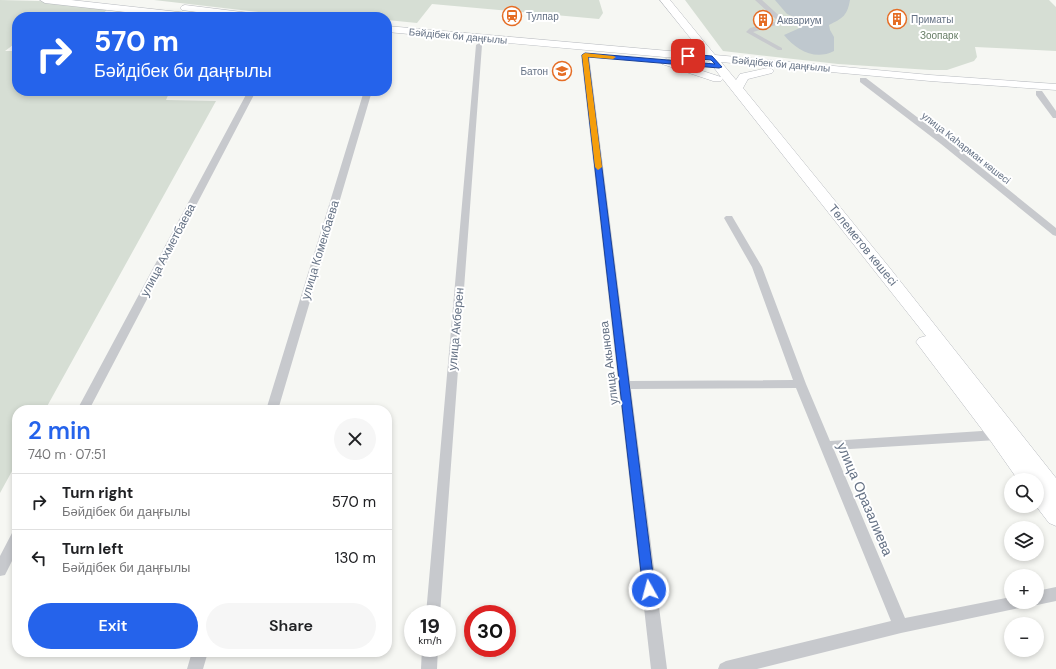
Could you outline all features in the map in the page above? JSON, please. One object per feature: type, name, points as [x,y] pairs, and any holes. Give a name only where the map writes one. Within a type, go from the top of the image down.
[{"type":"main road","points":[[45,0],[152,12]]},
{"type":"main road","points":[[114,0],[216,12]]},
{"type":"main road","name":"Төлеметов көшесі","points":[[658,0],[711,65],[997,435],[1024,473]]},
{"type":"main road","name":"Төлеметов көшесі","points":[[665,0],[711,65],[737,88],[893,283],[1056,493]]},
{"type":"main road","name":"Бәйдібек би даңғылы","points":[[392,30],[768,71],[863,80],[1056,94]]},
{"type":"main road","name":"Бәйдібек би даңғылы","points":[[392,37],[479,45],[526,45],[585,55],[666,62],[1056,87]]},
{"type":"main road","points":[[666,62],[711,65]]},
{"type":"main road","points":[[737,88],[744,76],[768,71]]},
{"type":"main road","points":[[1044,501],[1056,517]]},
{"type":"street","points":[[758,0],[783,22],[752,29],[749,32],[780,49]]},
{"type":"street","name":"улица Акберен","points":[[434,605],[479,45]]},
{"type":"street","name":"улица Акынова","points":[[585,55],[659,669]]},
{"type":"street","name":"улица Каһарман көшесі","points":[[863,80],[944,142],[1056,233]]},
{"type":"street","points":[[1039,93],[1056,116]]},
{"type":"street","name":"улица Ахметбаева","points":[[87,405],[249,96]]},
{"type":"street","name":"улица Комекбаева","points":[[274,405],[366,96]]},
{"type":"street","name":"улица Оразалиева","points":[[729,218],[757,267],[800,384],[901,626]]},
{"type":"street","points":[[624,385],[800,384]]},
{"type":"street","points":[[826,446],[997,435]]},
{"type":"street","points":[[0,570],[12,547]]},
{"type":"street","points":[[1044,597],[1056,594]]},
{"type":"street","points":[[726,669],[901,626],[1004,605]]},
{"type":"street","points":[[195,669],[199,657]]},
{"type":"street","points":[[429,669],[430,657]]},
{"type":"green space","points":[[0,0],[39,1],[107,10],[104,12],[12,12],[12,46],[5,51],[12,51],[12,96],[168,96],[166,100],[216,101],[48,405],[12,405],[12,471],[0,493]]},
{"type":"green space","points":[[154,0],[599,0],[603,13],[599,19],[432,4],[417,23],[392,20],[392,12],[258,12]]},
{"type":"green space","name":"Зоопарк","points":[[685,0],[1049,0],[1056,7],[1056,51],[975,47],[977,57],[974,61],[947,70],[930,70],[838,64],[723,51]]},
{"type":"shaded area","points":[[775,0],[850,0],[844,16],[829,25],[834,37],[834,51],[820,55],[813,54],[794,45],[784,35],[802,27],[806,22],[787,14]]},
{"type":"slow traffic","points":[[598,167],[585,55],[613,57]]},
{"type":"place","name":"Тулпар","points":[[512,16]]},
{"type":"place","name":"Приматы","points":[[897,19]]},
{"type":"place","name":"Аквариум","points":[[763,20]]},
{"type":"place","name":"Батон","points":[[562,71]]},
{"type":"route","points":[[649,590],[585,55],[719,67],[712,58],[688,56]]}]
